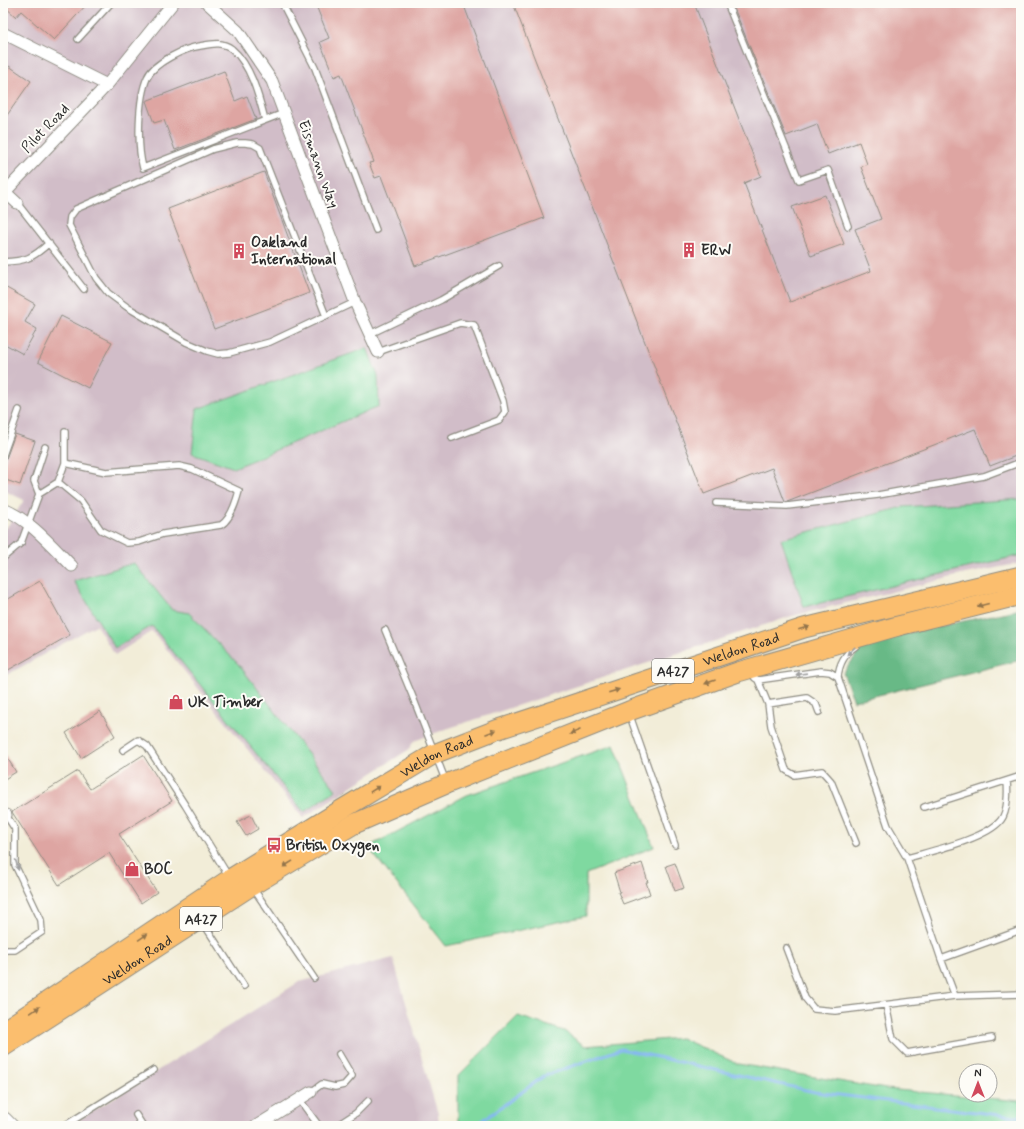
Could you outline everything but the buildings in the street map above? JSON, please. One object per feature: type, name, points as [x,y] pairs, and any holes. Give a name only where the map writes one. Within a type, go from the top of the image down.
[{"type":"highway","name":"Weldon Road","points":[[3,1047],[252,886],[327,829],[342,810],[434,754],[496,730],[716,660],[804,628],[1021,576]]},
{"type":"highway","name":"Weldon Road","points":[[3,1031],[230,879],[327,829],[354,824],[446,784],[735,670],[898,626],[1021,595]]},
{"type":"street","name":"Pilot Road","points":[[17,202],[4,192],[106,85],[173,3]]},
{"type":"street","name":"Eismann Way","points":[[208,3],[238,31],[272,81],[355,302],[378,352]]},
{"type":"street","points":[[3,33],[106,85]]},
{"type":"street","points":[[3,509],[34,529],[72,566]]},
{"type":"street","points":[[256,1126],[310,1092]]},
{"type":"street","points":[[5,1118],[13,1126]]},
{"type":"lane","points":[[78,40],[111,3]]},
{"type":"lane","points":[[282,3],[315,68],[376,230]]},
{"type":"lane","points":[[727,3],[799,180],[828,170],[848,226]]},
{"type":"lane","points":[[265,120],[254,82],[245,66],[231,48],[219,43],[195,46],[179,52],[161,62],[147,76],[143,93],[140,119],[139,155],[143,168],[284,113]]},
{"type":"lane","points":[[326,316],[260,148],[257,145],[237,143],[212,149],[83,205],[76,209],[70,216],[69,224],[96,278],[108,292],[127,307],[186,342],[207,351],[218,354],[229,353],[270,342],[326,316],[355,302]]},
{"type":"lane","points":[[17,202],[84,289]]},
{"type":"lane","points":[[3,262],[20,261],[30,258],[49,243]]},
{"type":"lane","points":[[370,334],[441,300],[499,266]]},
{"type":"lane","points":[[378,352],[460,323],[474,325],[503,401],[505,412],[499,420],[452,438]]},
{"type":"lane","points":[[3,455],[19,410]]},
{"type":"lane","points":[[3,558],[21,544],[39,494],[58,482],[66,463],[66,432]]},
{"type":"lane","points":[[39,494],[34,481],[45,447]]},
{"type":"lane","points":[[716,503],[787,506],[878,495],[984,476],[1021,462]]},
{"type":"lane","points":[[58,482],[81,501],[101,530],[127,543],[139,542],[163,534],[221,525],[226,522],[237,500],[239,491],[192,468],[179,466],[106,472],[66,463]]},
{"type":"lane","points":[[898,626],[862,642],[850,650],[839,666],[838,677],[888,826],[907,858],[955,996]]},
{"type":"lane","points":[[385,630],[446,784]]},
{"type":"lane","points":[[735,670],[758,680],[821,671],[830,672],[838,677]]},
{"type":"lane","points":[[758,680],[768,704],[771,726],[786,770],[794,775],[822,771],[831,781],[856,843]]},
{"type":"lane","points":[[768,704],[807,698],[816,704],[819,712]]},
{"type":"lane","points":[[629,711],[675,845]]},
{"type":"lane","points":[[123,750],[138,740],[147,746],[230,879]]},
{"type":"lane","points":[[924,807],[1021,776]]},
{"type":"lane","points":[[907,858],[987,832],[1002,819],[1008,798],[1007,781]]},
{"type":"lane","points":[[3,950],[15,950],[42,932],[42,920],[16,865],[15,829],[5,816]]},
{"type":"lane","points":[[252,886],[314,978]]},
{"type":"lane","points":[[201,919],[244,986]]},
{"type":"lane","points":[[941,959],[1021,930]]},
{"type":"lane","points":[[786,948],[805,998],[814,1008],[835,1012],[955,996],[1021,994]]},
{"type":"lane","points":[[886,1005],[893,1040],[907,1053],[992,1038]]},
{"type":"lane","points":[[310,1092],[322,1084],[335,1087],[344,1085],[352,1076],[339,1054]]},
{"type":"lane","points":[[64,1126],[154,1070]]},
{"type":"lane","points":[[299,1099],[319,1126]]},
{"type":"lane","points":[[336,1126],[356,1113],[368,1101]]},
{"type":"lane","points":[[136,1116],[143,1126]]},
{"type":"shaded area","points":[[3,3],[1021,3],[1021,563],[965,574],[792,616],[446,729],[414,741],[408,750],[303,818],[152,631],[115,655],[96,625],[3,677],[3,529],[7,527],[24,500],[3,490]]},
{"type":"shaded area","points":[[393,958],[438,1114],[439,1126],[69,1126],[299,982]]},
{"type":"green space","points":[[367,348],[378,376],[379,406],[234,468],[192,453],[197,409]]},
{"type":"green space","points":[[1021,499],[1021,555],[804,607],[781,539],[903,507]]},
{"type":"green space","points":[[134,563],[172,610],[189,613],[239,665],[336,790],[304,812],[152,626],[115,648],[74,581]]},
{"type":"green space","points":[[1021,609],[1021,660],[854,701],[843,673],[860,650],[884,638]]},
{"type":"green space","points":[[614,745],[654,847],[586,874],[586,916],[446,946],[368,847],[467,795]]},
{"type":"green space","points":[[518,1016],[564,1031],[585,1046],[681,1038],[738,1064],[886,1089],[958,1095],[958,1103],[998,1103],[998,1099],[1021,1101],[1021,1126],[458,1126],[458,1076]]},
{"type":"waterway","points":[[475,1126],[544,1076],[621,1049],[815,1092],[1016,1117],[1021,1116]]},
{"type":"place","name":"ERW","points":[[689,250]]},
{"type":"place","name":"Oakland International","points":[[239,251]]},
{"type":"place","name":"UK Timber","points":[[176,702]]},
{"type":"place","name":"British Oxygen","points":[[274,845]]},
{"type":"place","name":"BOC","points":[[132,869]]}]
